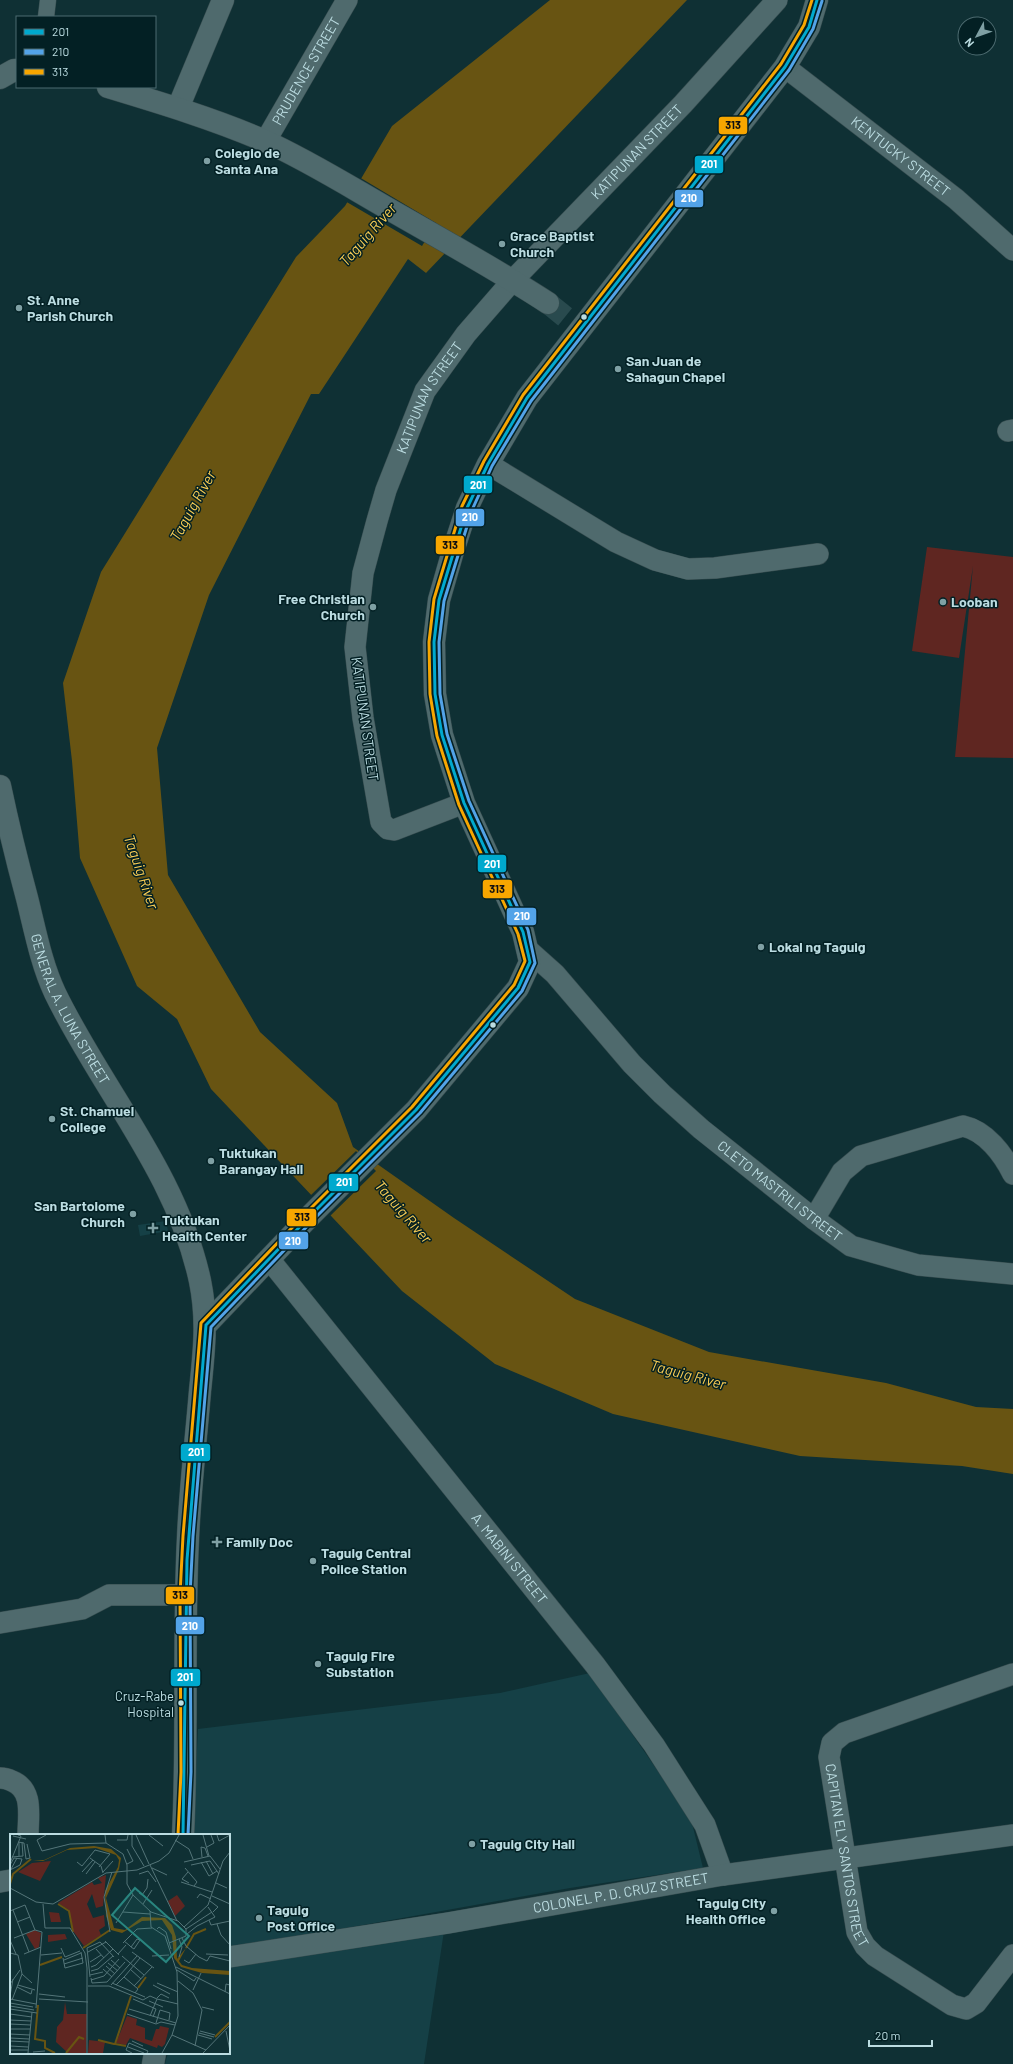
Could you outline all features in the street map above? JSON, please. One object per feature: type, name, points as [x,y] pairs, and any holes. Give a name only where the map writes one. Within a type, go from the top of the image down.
[{"type":"main road","points":[[178,108],[223,0]]},
{"type":"main road","points":[[206,1325],[312,1214],[416,1110],[518,988],[530,962],[523,932],[464,803],[442,735],[435,694],[434,642],[440,600],[453,551],[467,508],[488,464],[527,398],[575,325],[785,67],[809,27],[817,0]]},
{"type":"main road","points":[[111,88],[178,108],[265,142],[322,171],[513,280],[548,303]]},
{"type":"main road","name":"GENERAL A. LUNA STREET","points":[[0,786],[12,844],[37,943],[54,990],[77,1035],[150,1154],[171,1196],[187,1236],[200,1281],[206,1325],[188,1536],[186,1595],[186,1772],[183,1834]]},
{"type":"main road","points":[[153,2064],[156,2054]]},
{"type":"street","points":[[46,16],[48,0]]},
{"type":"street","name":"PRUDENCE STREET","points":[[265,142],[347,0]]},
{"type":"street","name":"KATIPUNAN STREET","points":[[464,803],[394,830],[388,829],[381,822],[363,718],[355,647],[363,573],[386,490],[425,391],[466,334],[513,280],[683,104],[777,0]]},
{"type":"street","name":"KENTUCKY STREET","points":[[785,67],[956,199],[1013,250]]},
{"type":"street","points":[[488,464],[616,542],[655,560],[688,570],[715,568],[818,554]]},
{"type":"street","name":"CLETO MASTRILI STREET","points":[[527,949],[556,974],[632,1064],[662,1094],[702,1129],[814,1219],[851,1246],[918,1265],[1013,1274]]},
{"type":"street","points":[[814,1219],[842,1172],[861,1156],[962,1126],[973,1129],[984,1135],[997,1150],[1013,1174]]},
{"type":"street","name":"A. MABINI STREET","points":[[269,1259],[595,1665],[654,1745],[705,1825],[723,1875]]},
{"type":"street","points":[[0,1623],[82,1609],[109,1595],[186,1595]]},
{"type":"street","name":"CAPITAN ELY SANTOS STREET","points":[[1013,1674],[844,1733],[832,1743],[829,1757],[844,1860],[857,1932],[865,1946],[875,1956],[952,2005],[966,2009],[976,2003],[1013,1955]]},
{"type":"street","points":[[0,1778],[4,1778],[19,1784],[28,1797],[28,1834]]},
{"type":"street","name":"COLONEL P. D. CRUZ STREET","points":[[230,1957],[448,1923],[723,1875],[844,1860],[1013,1835]]},
{"type":"street","points":[[0,1882],[10,1880]]},
{"type":"shaded area","points":[[927,547],[1013,557],[1013,758],[955,757],[973,566],[959,658],[912,651]]},
{"type":"shaded area","name":"Tuktukan Health Center","points":[[166,1221],[168,1231],[140,1236],[138,1225]]},
{"type":"shaded area","points":[[590,1673],[691,1819],[703,1868],[570,1888],[230,1949],[230,1834],[193,1834],[198,1729],[500,1693]]},
{"type":"shaded area","points":[[444,1931],[424,2064],[165,2064],[168,2054],[230,2054],[230,1963]]},
{"type":"water","name":"Taguig River","points":[[550,0],[687,0],[426,273],[408,259],[319,394],[311,394],[209,595],[157,748],[168,875],[260,1032],[337,1103],[353,1147],[454,1218],[575,1299],[709,1352],[886,1383],[976,1407],[1013,1409],[1013,1474],[962,1466],[800,1456],[613,1414],[495,1364],[402,1291],[211,1089],[177,1019],[137,986],[80,858],[72,761],[63,683],[101,572],[296,257],[345,206],[392,126]]},
{"type":"pier","points":[[359,177],[436,223],[422,246],[345,201]]},
{"type":"pier","points":[[356,1151],[376,1171],[329,1217],[310,1196]]},
{"type":"tunnel","points":[[548,303],[569,320]]},
{"type":"transit line","name":"313","points":[[178,1834],[181,1772],[180,1595],[183,1536],[201,1323],[308,1211],[412,1107],[514,985],[525,961],[518,934],[459,805],[437,736],[430,694],[429,642],[434,599],[462,506],[484,461],[523,395],[781,64],[804,25],[812,0]]},
{"type":"transit line","name":"201","points":[[206,1325],[312,1214],[416,1110],[518,988],[530,962],[523,932],[464,803],[442,735],[435,694],[434,642],[439,600],[467,508],[488,464],[527,398],[785,67],[809,27],[817,0]]},
{"type":"transit line","name":"210","points":[[188,1834],[191,1772],[190,1595],[193,1536],[211,1327],[316,1217],[420,1113],[522,991],[535,963],[528,930],[469,801],[447,734],[440,694],[439,642],[444,601],[472,510],[492,466],[531,401],[789,70],[813,29],[822,1]]},
{"type":"transit line","name":"201","points":[[183,1834],[187,1560],[206,1325]]},
{"type":"place","name":"Colegio de Santa Ana","points":[[207,161]]},
{"type":"place","name":"Grace Baptist Church","points":[[502,244]]},
{"type":"place","name":"St. Anne Parish Church","points":[[19,308]]},
{"type":"place","name":"San Juan de Sahagun Chapel","points":[[618,369]]},
{"type":"place","name":"Looban","points":[[943,602]]},
{"type":"place","name":"Free Christian Church","points":[[373,607]]},
{"type":"place","name":"Lokal ng Taguig","points":[[761,947]]},
{"type":"place","name":"St. Chamuel College","points":[[52,1119]]},
{"type":"place","name":"Tuktukan Barangay Hall","points":[[211,1161]]},
{"type":"place","name":"San Bartolome Church","points":[[133,1214]]},
{"type":"place","name":"Tuktukan Health Center","points":[[153,1228]]},
{"type":"place","name":"Family Doc","points":[[217,1542]]},
{"type":"place","name":"Taguig Central Police Station","points":[[313,1561]]},
{"type":"place","name":"Taguig Fire Substation","points":[[318,1664]]},
{"type":"place","name":"Cruz-Rabe Hospital","points":[[181,1703]]},
{"type":"place","name":"Taguig City Hall","points":[[472,1844]]},
{"type":"place","name":"Taguig City Health Office","points":[[774,1911]]},
{"type":"place","name":"Taguig Post Office","points":[[259,1918]]}]
